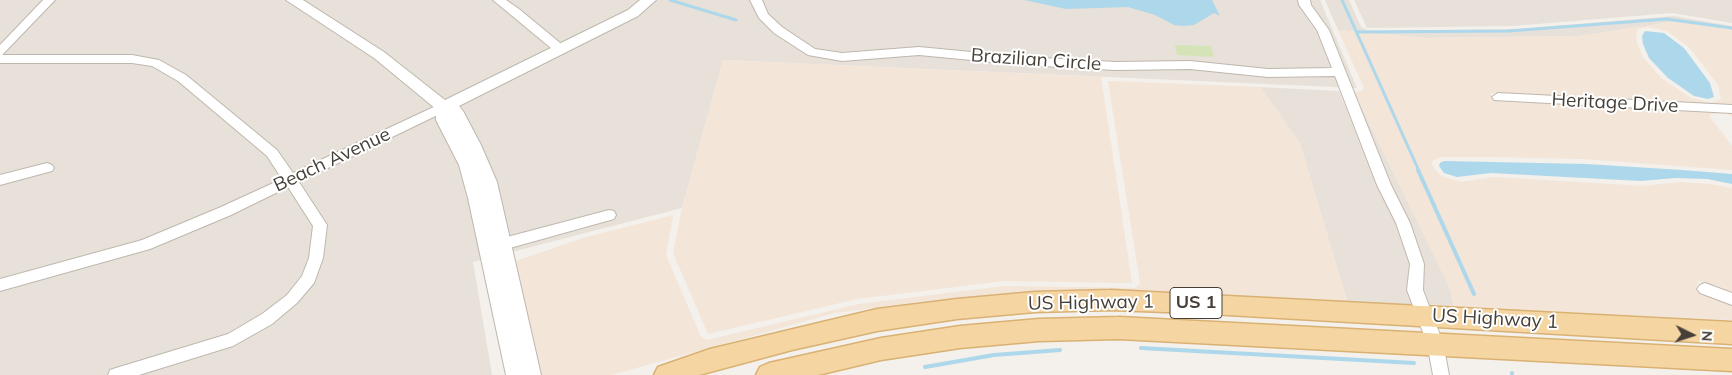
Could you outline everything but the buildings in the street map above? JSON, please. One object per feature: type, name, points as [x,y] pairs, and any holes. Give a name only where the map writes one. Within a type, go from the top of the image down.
[{"type":"main road","name":"US Highway 1","points":[[667,375],[710,360],[792,338],[877,320],[957,309],[1035,302],[1112,300],[1193,303],[1732,333]]},
{"type":"main road","name":"US Highway 1","points":[[769,375],[881,349],[960,337],[1039,330],[1139,328],[1440,364],[1732,360]]},
{"type":"street","points":[[0,52],[48,0]]},
{"type":"street","points":[[293,0],[379,55],[444,107],[444,120],[468,165],[495,246],[531,375]]},
{"type":"street","points":[[499,0],[516,10],[561,50]]},
{"type":"street","name":"Beach Avenue","points":[[0,285],[145,245],[226,211],[561,50],[634,12],[649,0]]},
{"type":"street","name":"Brazilian Circle","points":[[756,0],[763,16],[778,30],[812,52],[842,57],[919,51],[1024,61],[1116,66],[1190,65],[1268,73],[1338,72]]},
{"type":"street","points":[[1304,0],[1305,5],[1323,30],[1384,185],[1403,223],[1416,264],[1415,290],[1440,364]]},
{"type":"street","points":[[0,59],[132,59],[154,63],[182,78],[272,153],[320,225],[316,258],[309,279],[292,299],[267,319],[233,339],[116,375]]},
{"type":"street","name":"Heritage Drive","points":[[1498,97],[1732,109]]},
{"type":"street","points":[[0,180],[47,168]]},
{"type":"street","points":[[495,246],[609,215]]},
{"type":"street","points":[[495,246],[516,375]]},
{"type":"street","points":[[1705,289],[1732,299]]},
{"type":"shaded area","points":[[0,0],[1320,0],[1357,88],[723,60],[682,208],[473,262],[492,375],[0,375]]},
{"type":"shaded area","points":[[1325,0],[1349,0],[1361,27],[1369,31],[1516,29],[1674,16],[1732,26],[1732,30],[1672,22],[1579,36],[1425,38],[1338,30]]},
{"type":"shaded area","points":[[1354,0],[1732,0],[1732,23],[1672,13],[1513,26],[1367,28]]},
{"type":"shaded area","points":[[1672,22],[1732,30],[1732,105],[1490,93],[1494,100],[1732,112],[1732,116],[1725,113],[1709,116],[1732,146],[1732,170],[1583,159],[1495,157],[1441,157],[1433,160],[1432,165],[1441,176],[1461,182],[1494,177],[1644,186],[1679,182],[1732,188],[1732,294],[1698,281],[1696,290],[1732,303],[1732,320],[1454,307],[1449,286],[1354,92],[1362,91],[1364,88],[1338,30],[1425,38],[1579,36]],"holes":[[[1647,27],[1667,31],[1690,48],[1718,85],[1721,99],[1711,103],[1691,98],[1661,78],[1643,57],[1637,43],[1636,35],[1638,29]]]},
{"type":"shaded area","points":[[723,60],[1101,77],[1132,283],[1003,281],[857,299],[708,334],[673,253],[682,208]]},
{"type":"shaded area","points":[[1108,81],[1260,87],[1300,143],[1347,301],[1111,295],[933,300],[835,313],[611,375],[540,375],[513,262],[583,238],[673,215],[666,255],[701,337],[707,340],[859,304],[1004,286],[1135,288],[1140,283]]},
{"type":"shaded area","points":[[1260,87],[1339,91],[1377,185],[1395,223],[1409,263],[1407,288],[1413,305],[1347,301],[1300,143]]},
{"type":"shaded area","points":[[1352,91],[1449,286],[1454,307],[1428,305],[1423,291],[1424,266],[1410,224],[1391,185]]},
{"type":"green space","points":[[1175,45],[1211,46],[1214,57],[1177,55]]},
{"type":"water","points":[[1024,0],[1212,0],[1220,16],[1214,13],[1194,25],[1183,26],[1174,25],[1155,15],[1128,7],[1066,9]]},
{"type":"water","points":[[1645,31],[1664,33],[1684,48],[1710,83],[1714,97],[1708,99],[1694,96],[1668,78],[1649,58],[1643,44],[1642,36]]},
{"type":"water","points":[[1444,161],[1586,164],[1682,170],[1732,174],[1732,184],[1707,179],[1675,178],[1641,181],[1491,173],[1457,177],[1444,173],[1439,166]]},
{"type":"waterway","points":[[670,0],[736,20]]},
{"type":"waterway","points":[[1342,0],[1419,171]]},
{"type":"waterway","points":[[1357,32],[1509,31],[1667,19],[1732,28]]},
{"type":"waterway","points":[[1418,170],[1474,294]]},
{"type":"waterway","points":[[1141,348],[1414,363]]},
{"type":"waterway","points":[[925,367],[994,355],[1060,350]]}]
